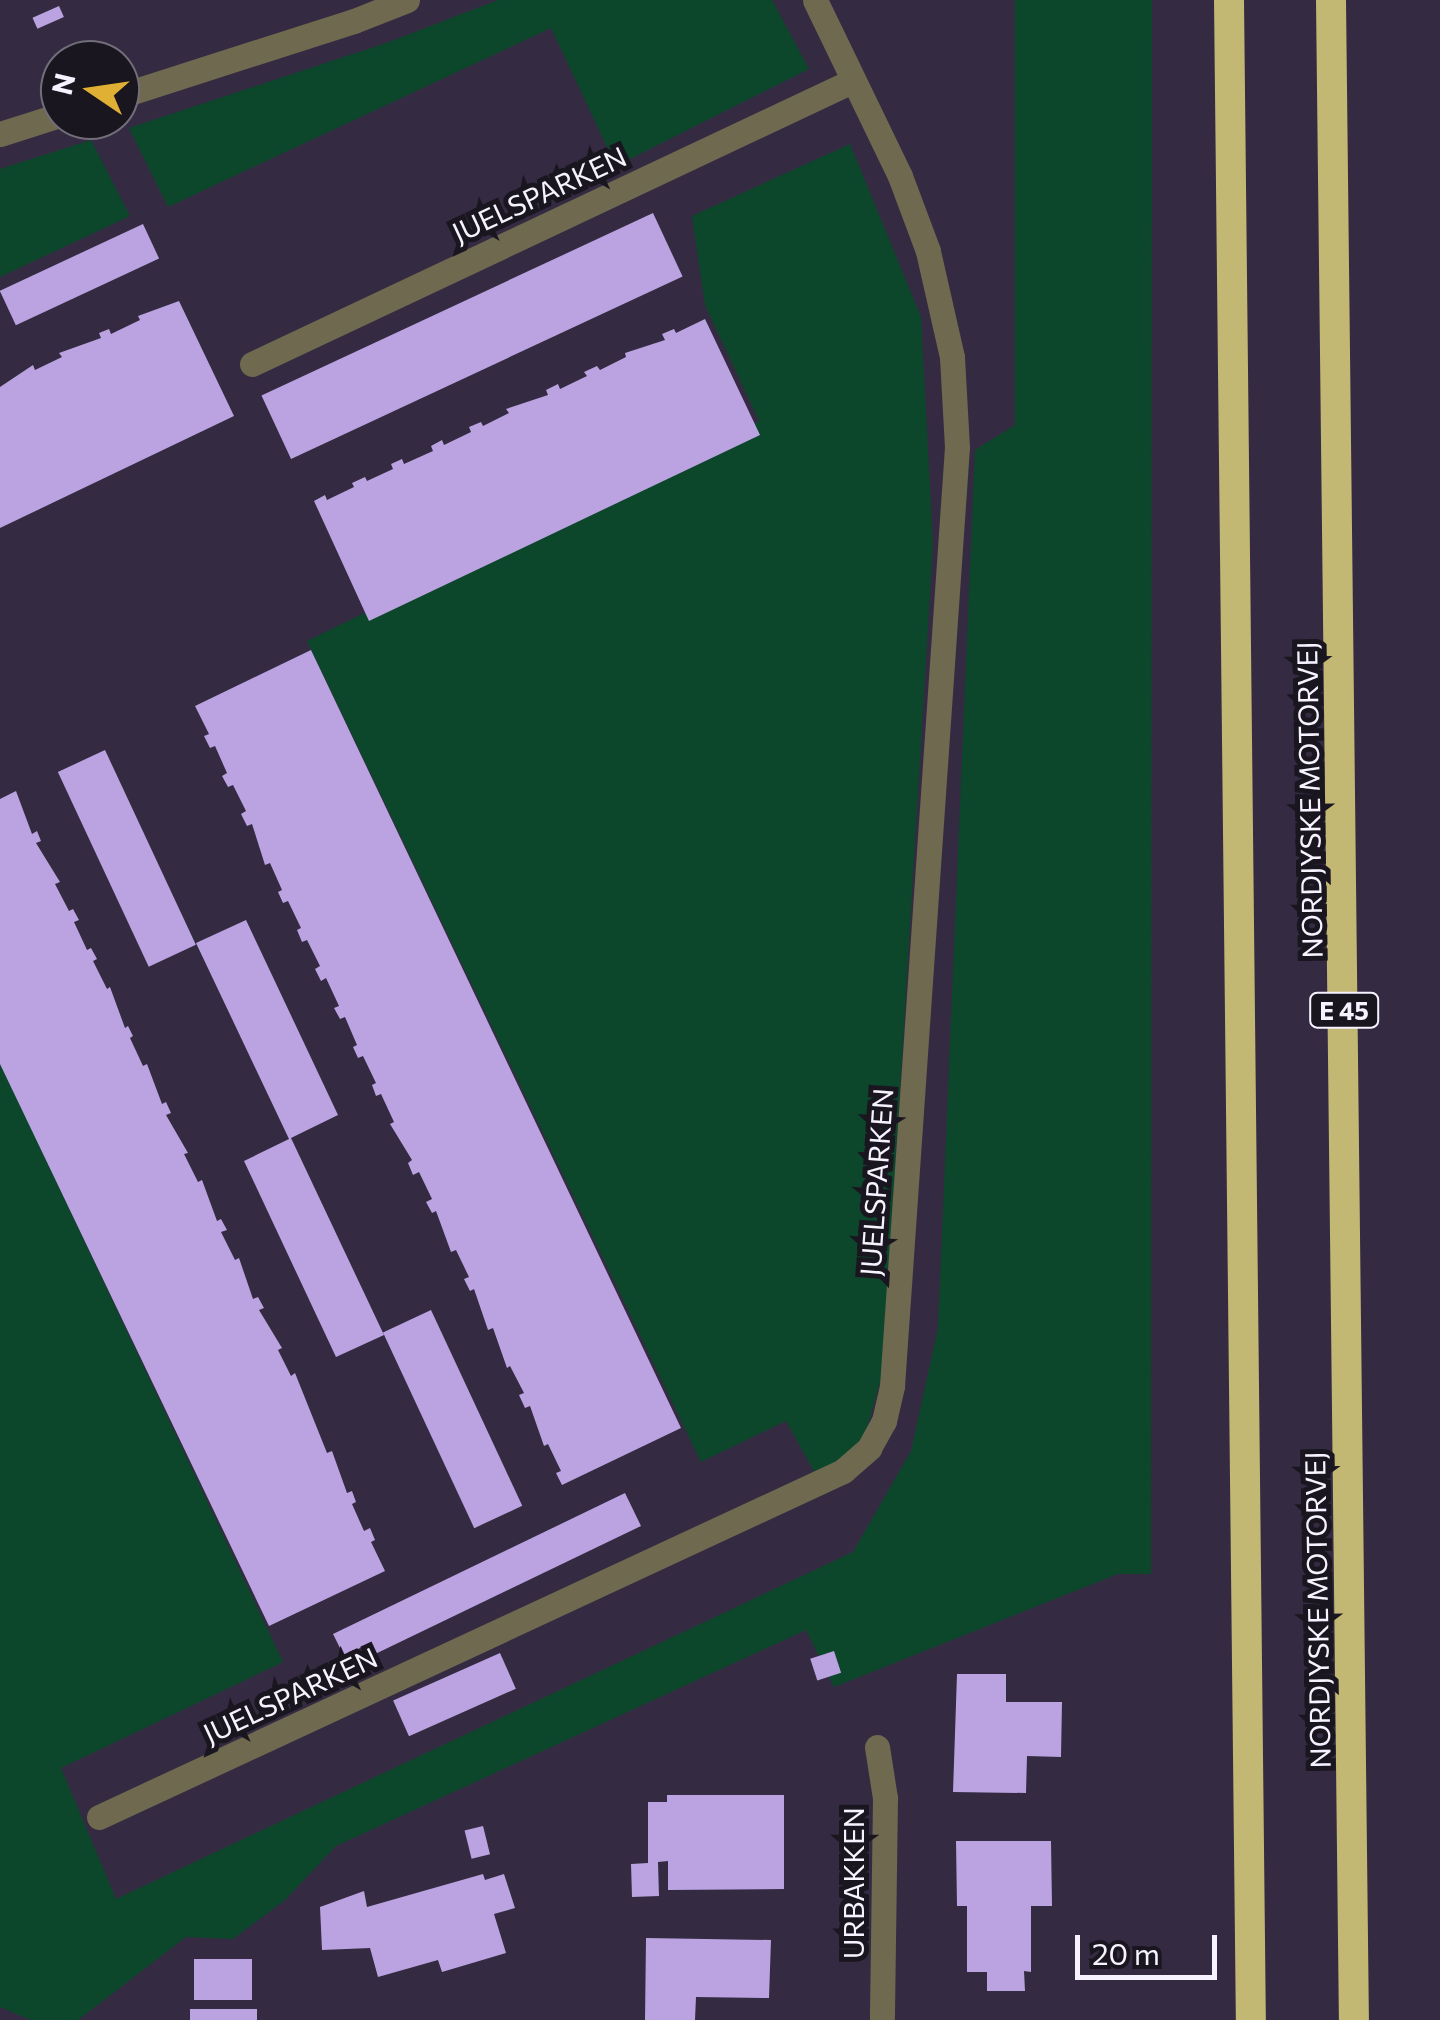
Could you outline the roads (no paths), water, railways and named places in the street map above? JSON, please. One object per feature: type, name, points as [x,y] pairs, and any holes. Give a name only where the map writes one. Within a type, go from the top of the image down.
[{"type":"highway","points":[[1229,0],[1251,2020]]},
{"type":"highway","name":"NORDJYSKE MOTORVEJ","points":[[1331,0],[1354,2020]]},
{"type":"street","points":[[140,90],[354,22],[407,0]]},
{"type":"street","name":"JUELSPARKEN","points":[[98,1817],[843,1471],[869,1448],[884,1421],[892,1386],[958,447],[952,357],[928,251],[900,176],[815,0]]},
{"type":"street","name":"JUELSPARKEN","points":[[252,364],[852,80]]},
{"type":"street","points":[[0,134],[40,122]]},
{"type":"street","name":"URBAKKEN","points":[[878,1747],[884,1798],[882,2020]]}]
